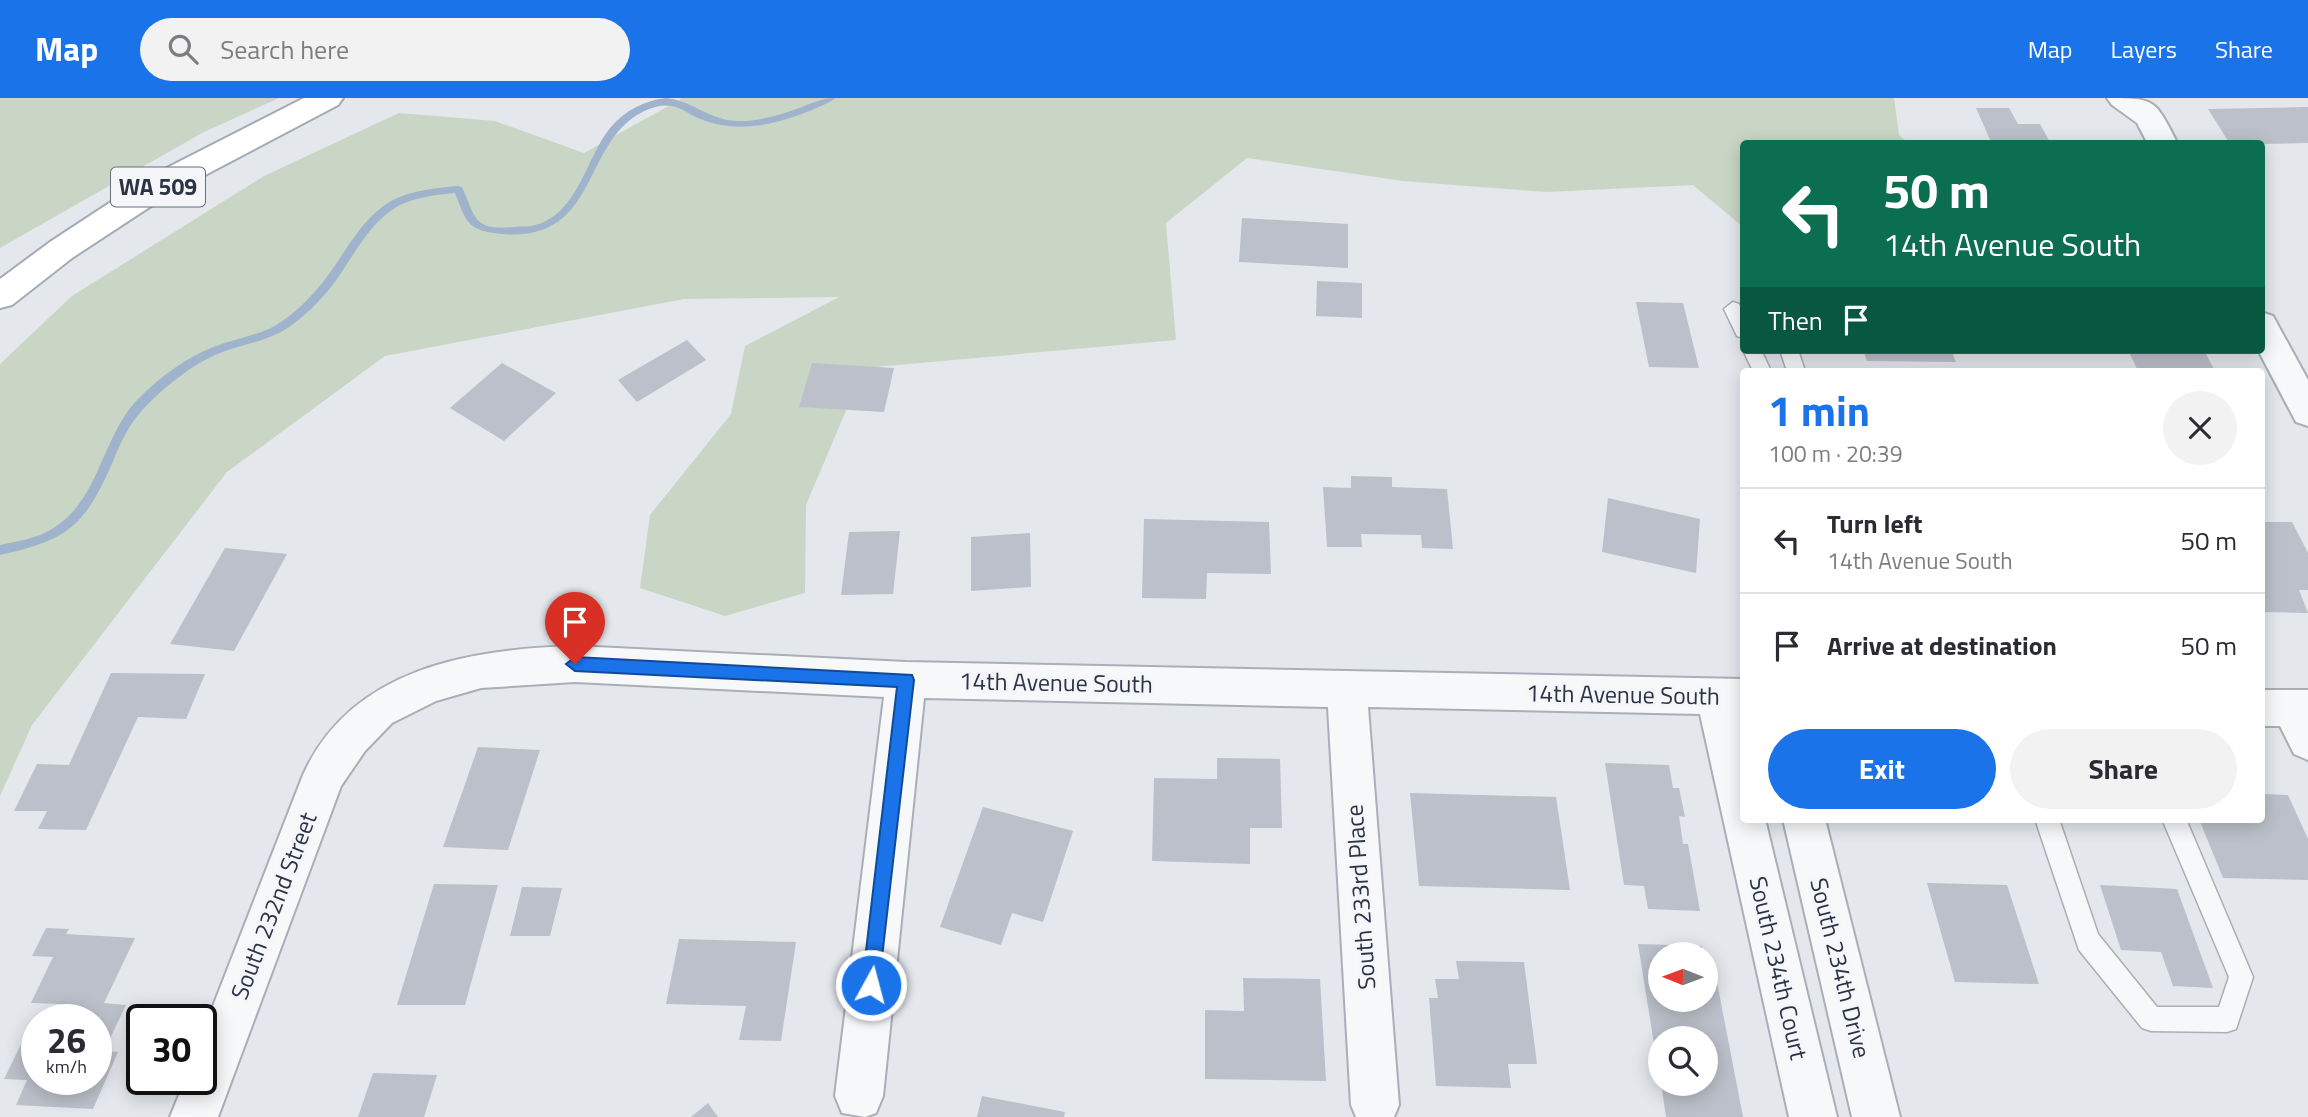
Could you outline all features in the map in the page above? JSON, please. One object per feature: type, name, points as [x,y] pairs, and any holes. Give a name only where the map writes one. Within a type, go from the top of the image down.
[{"type":"main road","name":"WA 509","points":[[0,296],[61,250],[160,185],[328,98]]},
{"type":"street","points":[[2122,98],[2149,117],[2161,140]]},
{"type":"street","points":[[2265,332],[2308,412]]},
{"type":"street","name":"14th Avenue South","points":[[378,710],[428,686],[481,670],[575,664],[906,680],[1729,697]]},
{"type":"street","points":[[859,1096],[906,680]]},
{"type":"street","name":"South 233rd Place","points":[[1347,689],[1375,1105]]},
{"type":"street","name":"South 234th Court","points":[[1729,697],[1740,791]]},
{"type":"street","name":"South 232nd Street","points":[[194,1117],[324,775],[351,738],[378,710]]},
{"type":"street","name":"South 234th Court","points":[[1744,823],[1812,1117]]},
{"type":"street","name":"South 234th Drive","points":[[1805,823],[1876,1117]]},
{"type":"lane","points":[[1733,309],[1740,324]]},
{"type":"lane","points":[[2048,823],[2088,941],[2151,1019],[2227,1020],[2241,977],[2176,823]]},
{"type":"green space","points":[[0,98],[279,98],[202,133],[0,248]]},
{"type":"green space","points":[[683,98],[1894,98],[1899,135],[1905,140],[1740,140],[1740,224],[1693,185],[1547,192],[1403,181],[1247,158],[1166,223],[1176,340],[864,368],[806,505],[805,593],[725,616],[640,588],[650,515],[731,414],[745,346],[839,297],[684,299],[385,356],[227,472],[32,725],[0,796],[0,364],[72,296],[264,176],[399,113],[495,121],[584,153]]},
{"type":"building","points":[[2308,107],[2308,143],[2265,144],[2265,140],[2227,140],[2208,109]]},
{"type":"building","points":[[1976,108],[2009,108],[2018,124],[2040,124],[2049,140],[1990,140]]},
{"type":"building","points":[[1242,218],[1348,224],[1348,268],[1239,262]]},
{"type":"building","points":[[1317,281],[1362,283],[1362,318],[1316,316]]},
{"type":"building","points":[[1636,302],[1683,303],[1699,368],[1649,367]]},
{"type":"building","points":[[687,340],[706,360],[637,402],[618,380]]},
{"type":"building","points":[[1864,354],[1953,354],[1956,362],[1867,361]]},
{"type":"building","points":[[2130,354],[2206,354],[2213,368],[2137,368]]},
{"type":"building","points":[[502,363],[556,393],[504,441],[450,408]]},
{"type":"building","points":[[812,363],[894,368],[884,412],[799,407]]},
{"type":"building","points":[[1351,476],[1392,477],[1392,487],[1447,489],[1453,549],[1422,548],[1421,535],[1361,534],[1362,547],[1327,547],[1323,487],[1351,488]]},
{"type":"building","points":[[1608,498],[1700,519],[1696,573],[1602,552]]},
{"type":"building","points":[[1144,519],[1269,522],[1271,574],[1207,573],[1206,599],[1142,598]]},
{"type":"building","points":[[2265,522],[2292,522],[2308,553],[2308,590],[2299,590],[2308,613],[2265,612]]},
{"type":"building","points":[[900,531],[893,594],[841,595],[849,532]]},
{"type":"building","points":[[1030,533],[1031,587],[971,591],[971,537]]},
{"type":"building","points":[[225,548],[287,554],[234,651],[170,644]]},
{"type":"building","points":[[111,673],[205,674],[186,719],[138,717],[86,830],[38,829],[47,811],[14,811],[37,764],[69,765]]},
{"type":"building","points":[[478,747],[540,750],[508,850],[443,847]]},
{"type":"building","points":[[1217,758],[1280,759],[1282,828],[1250,828],[1250,864],[1152,861],[1154,778],[1217,779]]},
{"type":"building","points":[[1605,763],[1669,765],[1673,788],[1679,788],[1685,817],[1679,816],[1683,844],[1688,844],[1700,911],[1648,909],[1644,886],[1624,885]]},
{"type":"building","points":[[1410,793],[1556,797],[1570,890],[1419,886]]},
{"type":"building","points":[[2265,794],[2288,795],[2308,839],[2308,880],[2223,878],[2201,823],[2265,823]]},
{"type":"building","points":[[983,807],[1073,831],[1043,922],[1012,913],[1001,945],[940,927]]},
{"type":"building","points":[[1927,883],[2007,885],[2039,984],[1955,982]]},
{"type":"building","points":[[434,884],[498,885],[465,1005],[397,1005]]},
{"type":"building","points":[[2100,885],[2177,889],[2213,988],[2173,986],[2161,952],[2121,950]]},
{"type":"building","points":[[522,887],[562,888],[550,936],[510,936]]},
{"type":"building","points":[[46,928],[69,929],[66,934],[135,938],[104,1003],[126,1005],[112,1034],[112,1004],[31,1003],[53,957],[32,956]]},
{"type":"building","points":[[679,939],[796,942],[781,1041],[739,1040],[746,1006],[666,1004]]},
{"type":"building","points":[[1638,944],[1648,944],[1648,1006]]},
{"type":"building","points":[[1456,961],[1524,962],[1537,1064],[1508,1064],[1511,1088],[1436,1086],[1429,998],[1438,998],[1435,979],[1459,979]]},
{"type":"building","points":[[1243,978],[1320,979],[1326,1081],[1205,1079],[1205,1010],[1244,1011]]},
{"type":"building","points":[[1718,988],[1743,1117],[1666,1117],[1663,1096],[1718,1096],[1718,1026],[1651,1026],[1649,1012],[1718,1012]]},
{"type":"building","points":[[21,1044],[21,1080],[4,1079]]},
{"type":"building","points":[[112,1052],[118,1052],[112,1066]]},
{"type":"building","points":[[373,1073],[437,1075],[424,1117],[358,1117]]},
{"type":"building","points":[[21,1094],[99,1095],[93,1109],[16,1105]]},
{"type":"building","points":[[982,1096],[1065,1112],[1064,1117],[977,1117]]},
{"type":"building","points":[[708,1103],[718,1117],[691,1117]]},
{"type":"waterway","points":[[0,550],[42,539],[70,523],[90,497],[123,427],[143,402],[173,375],[196,360],[284,325],[309,305],[328,284],[358,239],[374,220],[394,204],[421,193],[458,189],[468,216],[477,225],[508,231],[539,228],[561,216],[576,197],[614,129],[633,112],[666,101],[724,123],[755,123],[787,116],[831,98]]},
{"type":"route","points":[[575,664],[906,680],[871,985]]}]
